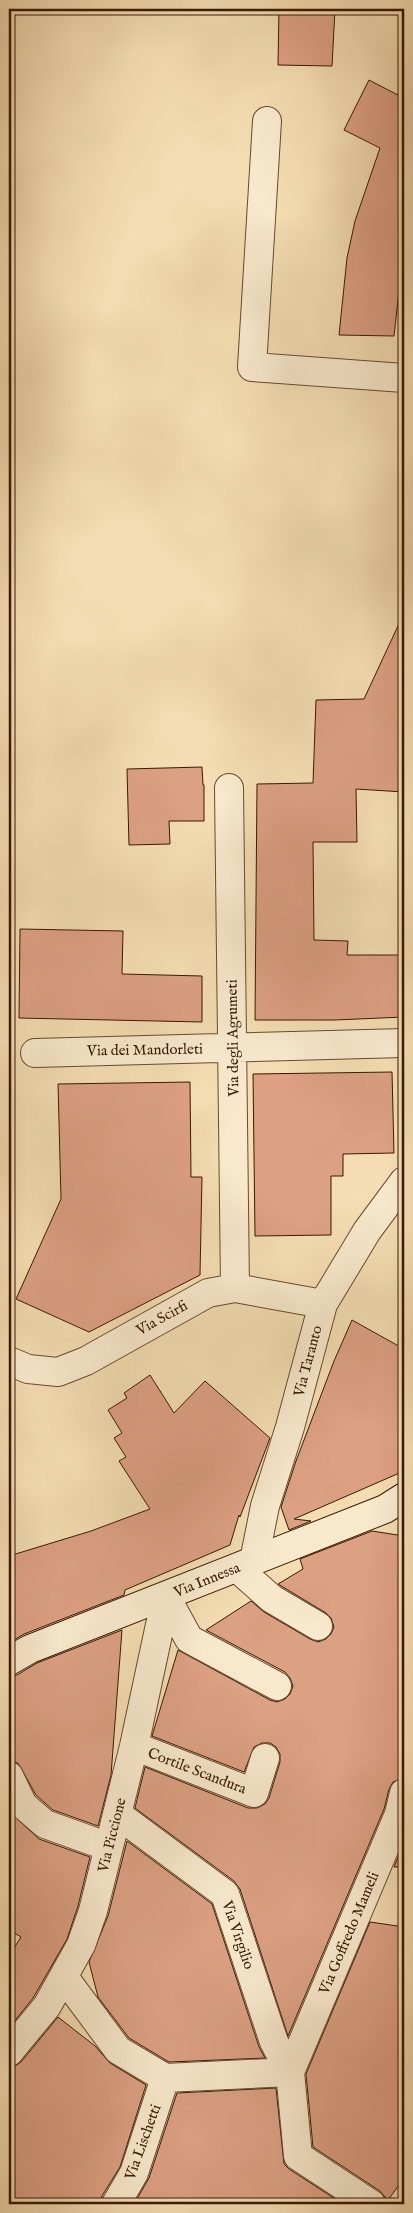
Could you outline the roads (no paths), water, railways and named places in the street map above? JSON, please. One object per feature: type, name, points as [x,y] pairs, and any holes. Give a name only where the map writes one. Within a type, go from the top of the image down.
[{"type":"street","points":[[267,121],[252,367],[404,378]]},
{"type":"street","name":"Via degli Agrumeti","points":[[230,788],[236,1288]]},
{"type":"street","name":"Via dei Mandorleti","points":[[35,1053],[404,1043]]},
{"type":"street","name":"Via Taranto","points":[[245,1565],[290,1426],[323,1304],[368,1231],[404,1181]]},
{"type":"street","name":"Via Scirfi","points":[[9,1361],[28,1369],[58,1372],[86,1361],[208,1292],[236,1288],[323,1304]]},
{"type":"street","name":"Via Innessa","points":[[9,1661],[30,1649],[166,1597],[384,1509],[404,1496]]},
{"type":"street","points":[[245,1565],[272,1600],[318,1626]]},
{"type":"street","points":[[166,1597],[189,1639],[277,1686]]},
{"type":"street","name":"Via Piccione","points":[[9,2052],[47,2006],[81,1945],[90,1920],[134,1746],[166,1597]]},
{"type":"street","name":"Cortile Scandura","points":[[134,1746],[254,1793],[265,1758]]},
{"type":"street","points":[[9,1776],[22,1805],[45,1824],[109,1847]]},
{"type":"street","name":"Via Goffredo Mameli","points":[[290,2072],[399,1814],[404,1793]]},
{"type":"street","name":"Via Virgilio","points":[[117,1814],[224,1894],[274,2042],[290,2072]]},
{"type":"street","points":[[64,1977],[118,2050],[166,2078],[290,2072],[298,2156],[371,2204]]},
{"type":"street","name":"Via Lischetti","points":[[116,2204],[134,2173],[166,2078]]}]
